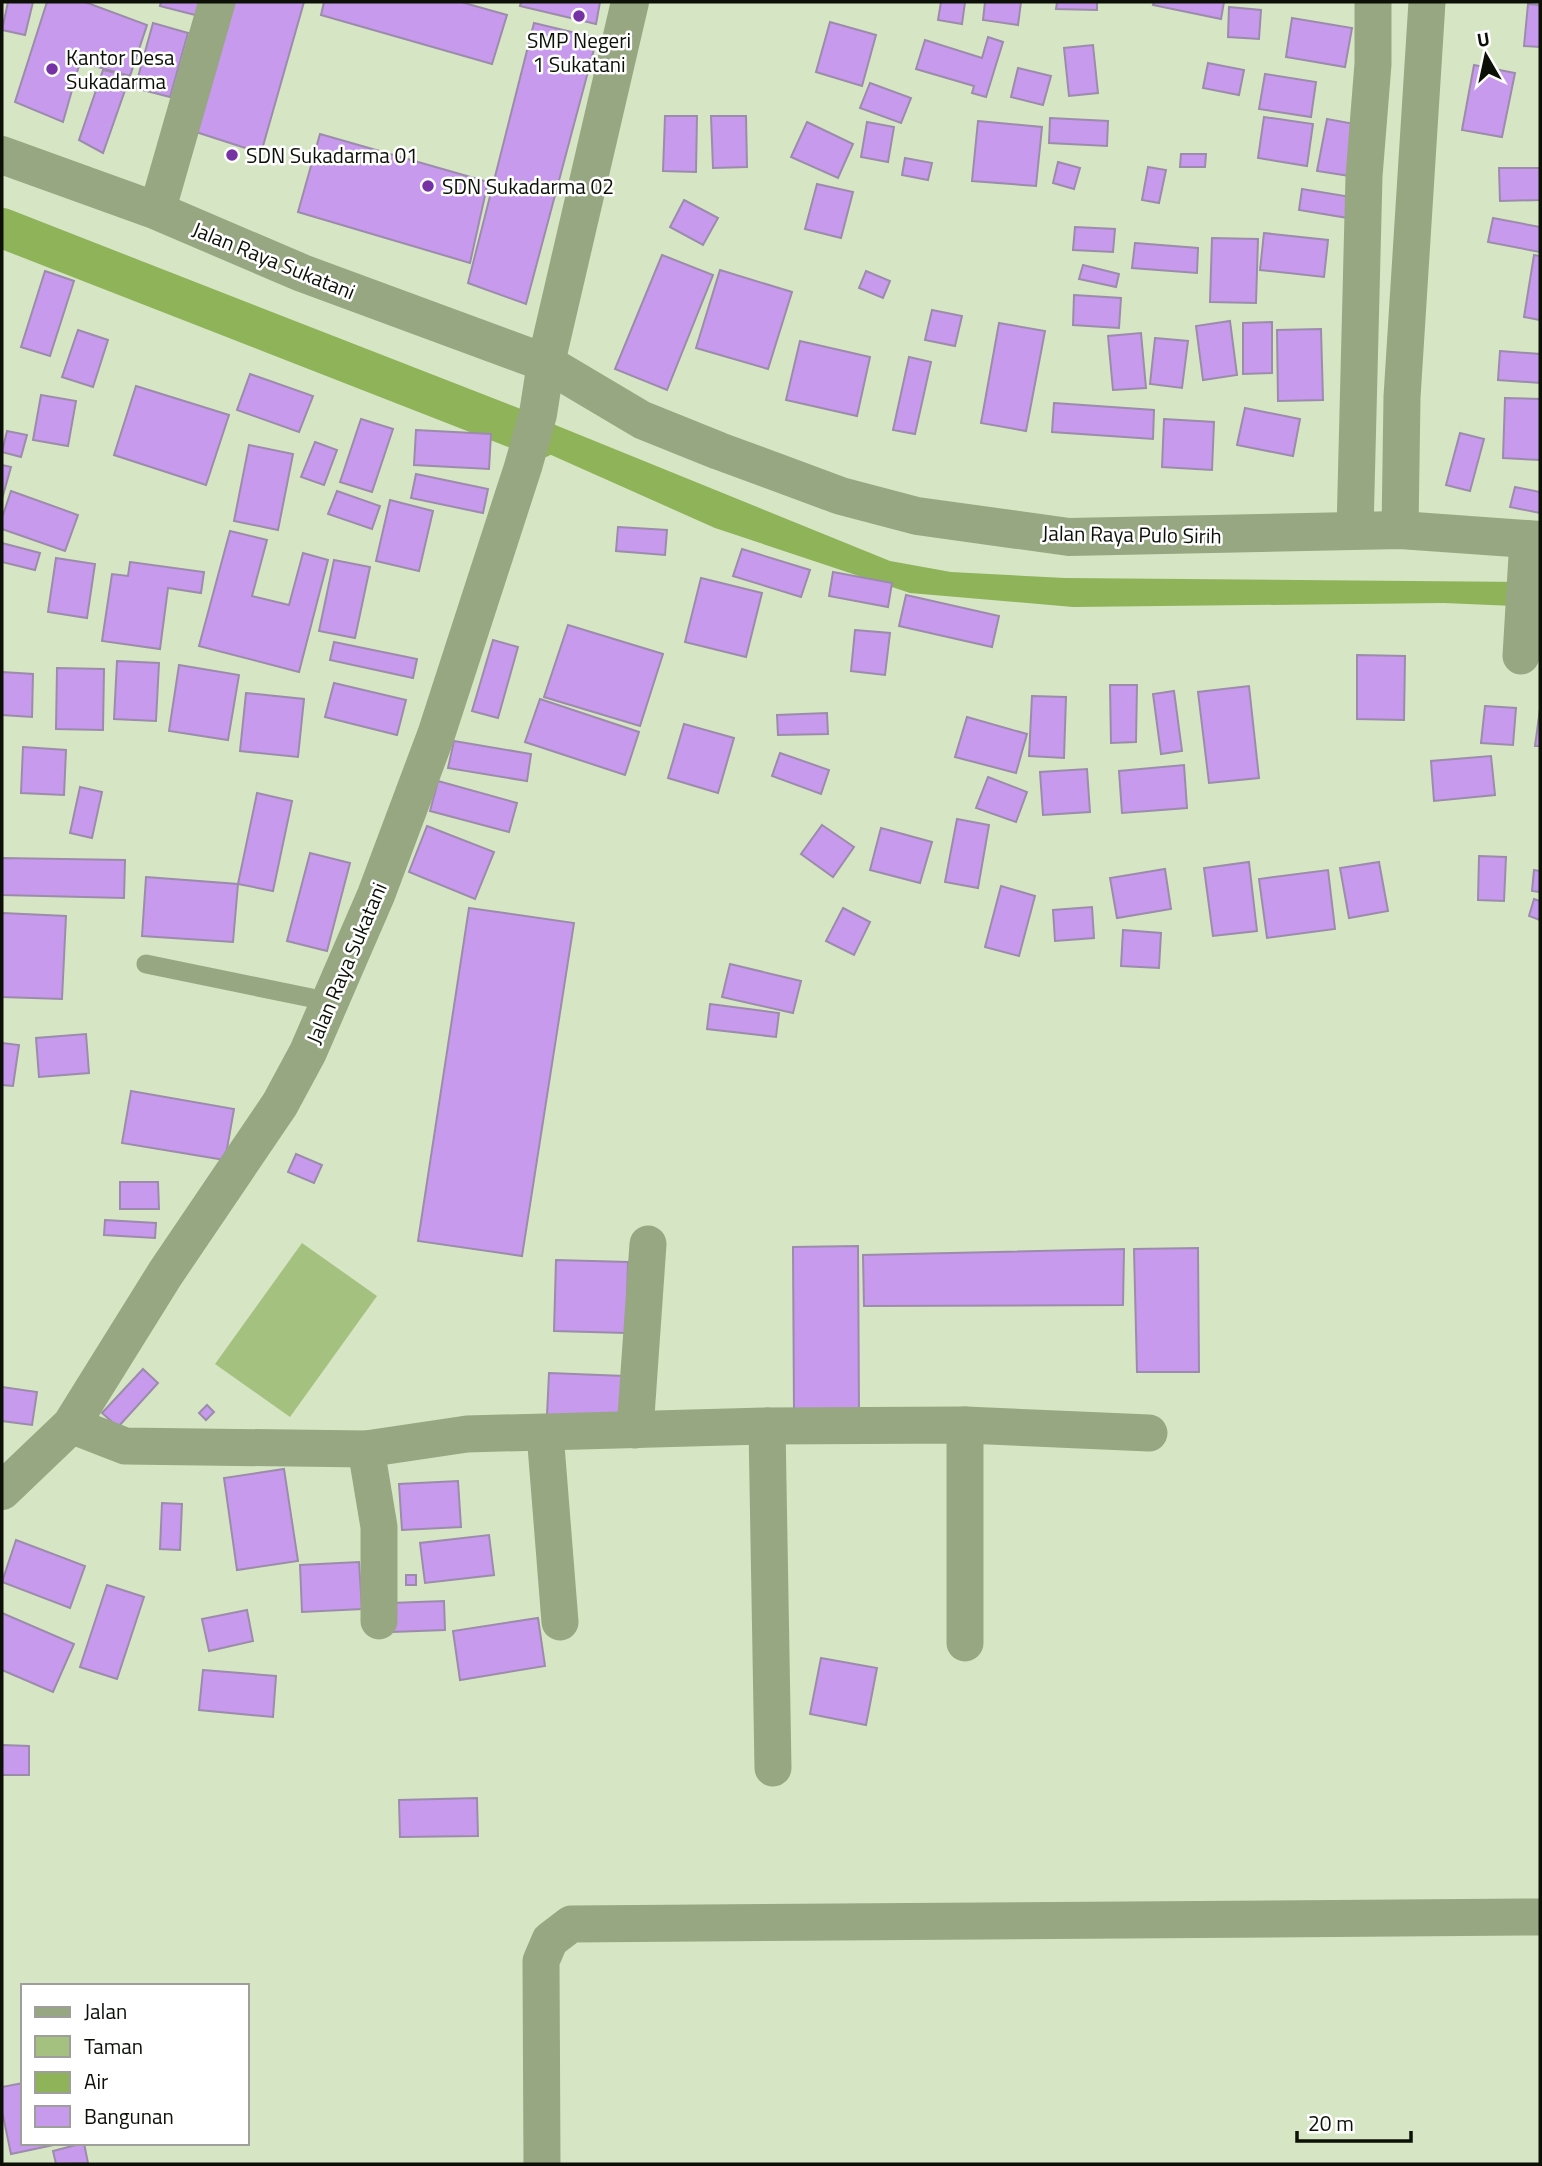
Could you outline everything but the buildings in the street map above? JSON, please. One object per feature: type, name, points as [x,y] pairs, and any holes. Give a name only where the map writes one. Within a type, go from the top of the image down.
[{"type":"street","points":[[157,211],[217,2]]},
{"type":"street","name":"Jalan Raya Sukatani","points":[[2,1491],[72,1425],[165,1274],[280,1104],[331,1002],[436,735],[523,467],[538,414],[546,363],[630,2]]},
{"type":"street","points":[[1355,531],[1364,176],[1373,64],[1373,2]]},
{"type":"street","points":[[1400,530],[1402,397],[1427,2]]},
{"type":"street","points":[[1373,64],[1423,61]]},
{"type":"street","points":[[1364,176],[1417,146]]},
{"type":"street","name":"Jalan Raya Sukatani","points":[[2,155],[157,211],[302,273],[546,363]]},
{"type":"street","name":"Jalan Raya Pulo Sirih","points":[[546,363],[642,420],[841,496],[917,516],[1069,537],[1400,530],[1532,549]]},
{"type":"street","points":[[1521,656],[1532,549]]},
{"type":"street","points":[[635,1430],[648,1244]]},
{"type":"street","points":[[72,1425],[125,1446],[366,1449],[467,1434],[767,1426],[965,1426],[1149,1433]]},
{"type":"street","points":[[767,1426],[773,1768]]},
{"type":"street","points":[[965,1426],[965,1643]]},
{"type":"street","points":[[545,1433],[560,1622]]},
{"type":"street","points":[[366,1449],[379,1527],[379,1620]]},
{"type":"street","points":[[541,2164],[541,1961],[550,1940],[571,1924],[1540,1917]]},
{"type":"lane","points":[[146,964],[331,1002]]},
{"type":"green space","points":[[302,1243],[377,1296],[290,1417],[215,1364]]},
{"type":"water","points":[[494,400],[890,561],[951,572],[1065,578],[1540,582],[1540,607],[1444,603],[1073,607],[910,593],[715,528],[486,426]]},
{"type":"waterway","points":[[2,228],[540,438]]},
{"type":"place","name":"SMP Negeri 1 Sukatani","points":[[579,16]]},
{"type":"place","name":"Kantor Desa Sukadarma","points":[[52,69]]},
{"type":"place","name":"SDN Sukadarma 01","points":[[232,155]]},
{"type":"place","name":"SDN Sukadarma 02","points":[[428,186]]}]
